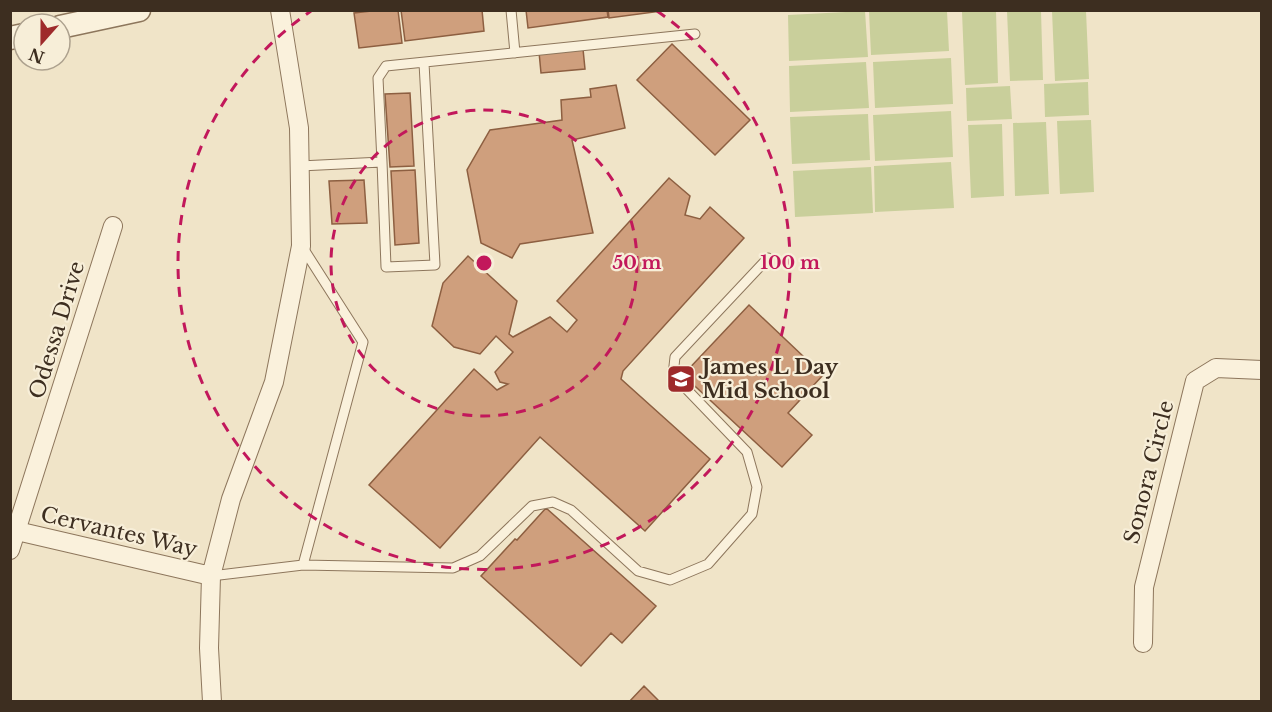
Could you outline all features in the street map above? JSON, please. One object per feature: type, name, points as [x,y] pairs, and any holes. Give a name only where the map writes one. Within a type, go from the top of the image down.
[{"type":"street","points":[[72,24],[139,10]]},
{"type":"street","points":[[212,702],[209,648],[211,576],[231,499],[274,382],[302,246],[299,128],[280,10]]},
{"type":"street","name":"Odessa Drive","points":[[10,550],[113,226]]},
{"type":"street","name":"Sonora Circle","points":[[1143,643],[1144,587],[1195,381],[1216,368],[1262,370]]},
{"type":"street","name":"Cervantes Way","points":[[17,531],[211,576]]},
{"type":"lane","points":[[511,10],[514,53]]},
{"type":"lane","points":[[424,63],[435,265],[386,267],[378,78],[386,66],[695,34]]},
{"type":"lane","points":[[300,166],[382,162]]},
{"type":"lane","points":[[302,246],[363,342],[303,565]]},
{"type":"lane","points":[[211,576],[303,565],[453,568],[480,555],[532,506],[554,502],[571,510],[638,571],[670,580],[708,564],[752,514],[757,488],[747,452],[673,375],[675,357],[768,258]]},
{"type":"green space","points":[[865,11],[868,57],[789,61],[788,15]]},
{"type":"green space","points":[[869,11],[947,11],[949,51],[871,55]]},
{"type":"green space","points":[[996,11],[998,83],[965,85],[962,12]]},
{"type":"green space","points":[[1007,11],[1041,11],[1043,80],[1010,81]]},
{"type":"green space","points":[[1052,11],[1086,11],[1089,79],[1055,81]]},
{"type":"green space","points":[[951,58],[953,104],[875,108],[873,62]]},
{"type":"green space","points":[[866,62],[869,108],[790,112],[789,66]]},
{"type":"green space","points":[[1088,82],[1089,115],[1045,117],[1044,84]]},
{"type":"green space","points":[[1010,86],[1012,119],[967,121],[966,88]]},
{"type":"green space","points":[[951,111],[953,157],[875,161],[873,115]]},
{"type":"green space","points":[[868,114],[870,160],[792,164],[790,117]]},
{"type":"green space","points":[[1091,120],[1094,192],[1060,194],[1057,121]]},
{"type":"green space","points":[[1046,122],[1049,194],[1015,196],[1013,123]]},
{"type":"green space","points":[[1002,124],[1004,196],[971,198],[968,125]]},
{"type":"green space","points":[[951,162],[954,208],[875,212],[874,166]]},
{"type":"green space","points":[[871,167],[873,213],[795,217],[793,171]]},
{"type":"building","points":[[398,10],[402,43],[359,48],[354,13]]},
{"type":"building","points":[[401,10],[482,10],[484,31],[405,41]]},
{"type":"building","points":[[526,10],[607,10],[608,17],[528,28]]},
{"type":"building","points":[[608,10],[669,10],[609,18]]},
{"type":"building","points":[[672,44],[750,120],[715,155],[637,80]]},
{"type":"building","points":[[583,49],[585,69],[541,73],[539,52]]},
{"type":"building","points":[[616,85],[625,128],[572,140],[593,233],[520,244],[512,258],[481,243],[467,170],[490,130],[562,120],[561,100],[591,97],[590,89]]},
{"type":"building","points":[[410,93],[414,166],[390,167],[385,94]]},
{"type":"building","points":[[415,170],[419,243],[395,245],[391,171]]},
{"type":"building","points":[[669,178],[690,196],[685,215],[700,219],[710,207],[744,238],[623,371],[621,379],[710,459],[645,531],[540,437],[440,548],[369,485],[474,369],[497,390],[508,384],[500,382],[495,372],[513,352],[496,336],[480,354],[454,347],[432,326],[443,283],[468,256],[517,301],[509,334],[513,337],[550,317],[567,332],[577,320],[557,301]]},
{"type":"building","points":[[364,180],[367,223],[332,224],[329,181]]},
{"type":"building","points":[[749,305],[823,375],[788,413],[812,435],[782,467],[683,375]]},
{"type":"building","points":[[546,508],[656,606],[622,643],[611,633],[581,666],[481,576]]},
{"type":"building","points":[[644,686],[659,701],[629,702]]},
{"type":"place","name":"James L Day Mid School","points":[[681,379]]}]
